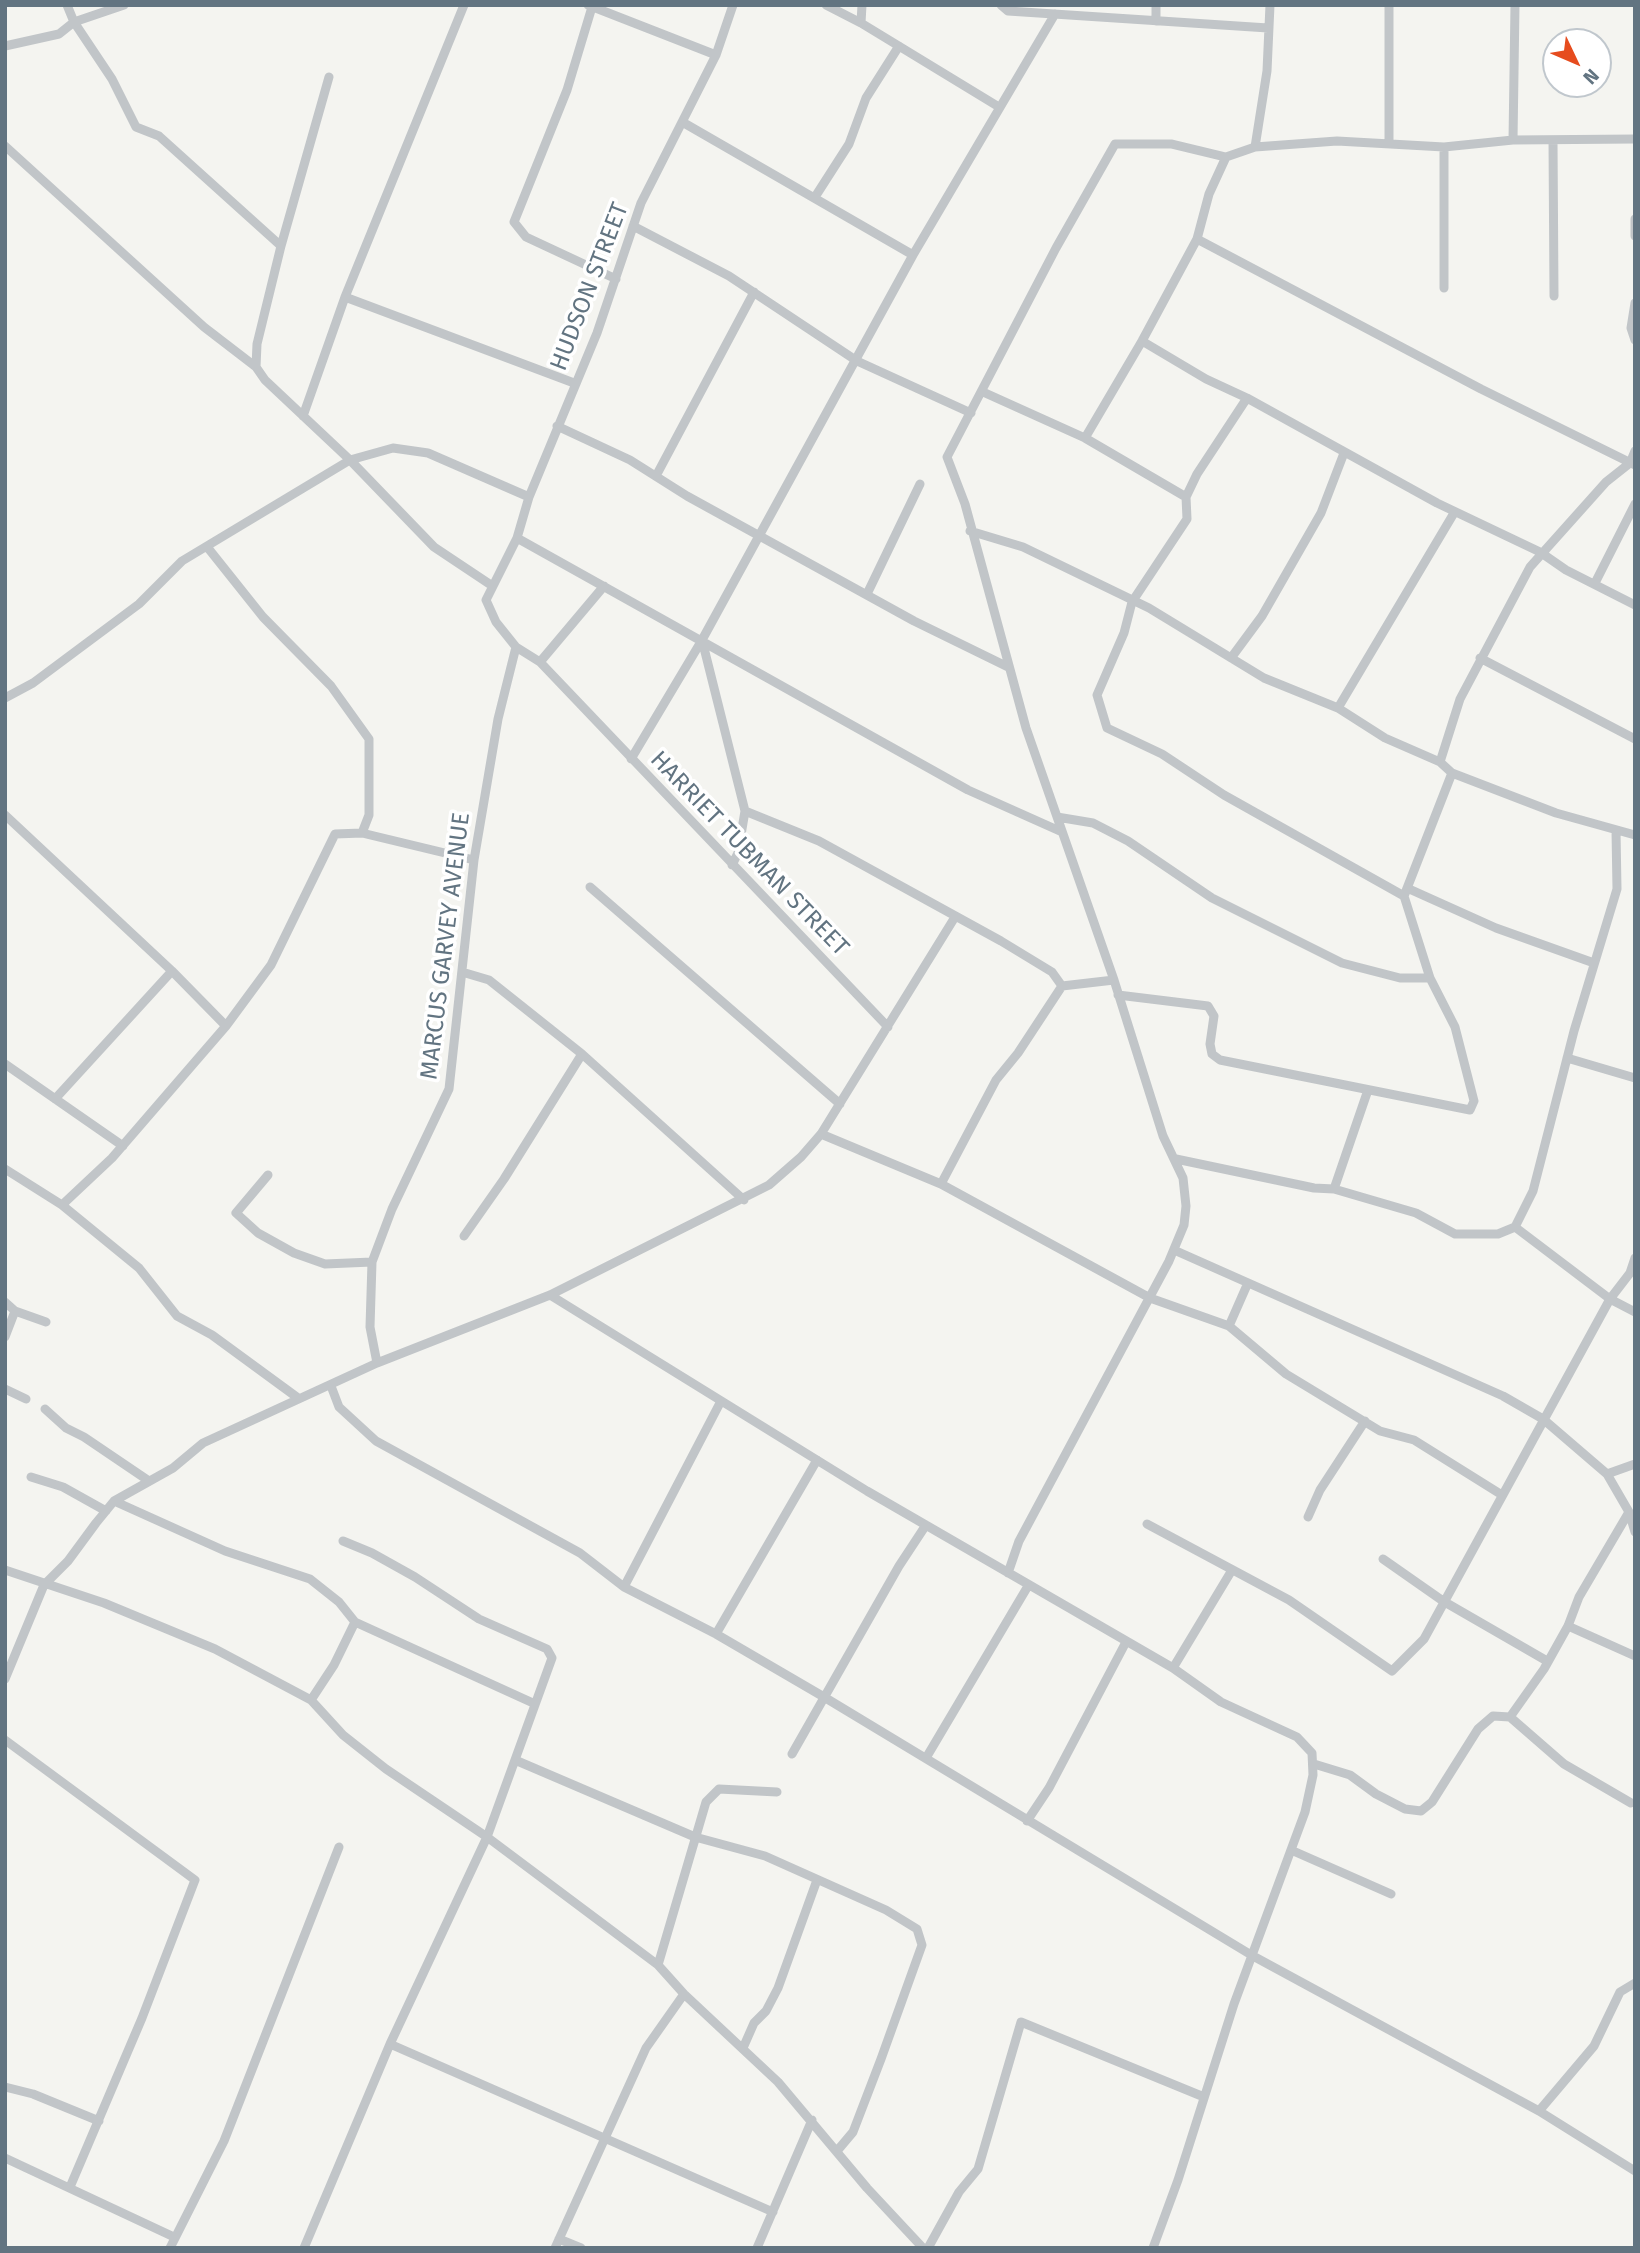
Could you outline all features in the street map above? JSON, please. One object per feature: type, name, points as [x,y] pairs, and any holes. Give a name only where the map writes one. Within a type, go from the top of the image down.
[{"type":"street","points":[[67,5],[74,22],[112,79],[136,127],[159,135],[281,246]]},
{"type":"street","points":[[5,46],[59,34],[74,22],[124,5]]},
{"type":"street","points":[[303,416],[345,298],[464,5]]},
{"type":"street","name":"HUDSON STREET","points":[[491,585],[517,538],[529,497],[597,333],[641,202],[684,123],[716,55],[733,5]]},
{"type":"street","points":[[825,5],[861,23],[999,107]]},
{"type":"street","points":[[861,23],[862,5]]},
{"type":"street","points":[[1001,5],[1008,11],[1268,29]]},
{"type":"street","points":[[1156,5],[1156,21]]},
{"type":"street","points":[[1255,147],[1268,71],[1270,5]]},
{"type":"street","points":[[1389,5],[1389,143]]},
{"type":"street","points":[[1513,140],[1515,5]]},
{"type":"street","points":[[616,279],[526,237],[514,222],[568,90],[590,6],[716,55]]},
{"type":"street","points":[[632,759],[702,640],[913,255],[1055,14]]},
{"type":"street","points":[[815,197],[849,144],[866,97],[899,46]]},
{"type":"street","points":[[256,367],[257,344],[281,246],[328,77]]},
{"type":"street","points":[[684,123],[913,255]]},
{"type":"street","points":[[1008,1573],[1019,1541],[1174,1250],[1184,1225],[1186,1206],[1183,1178],[1159,1125],[1114,980],[1008,667],[965,504],[947,457],[983,392],[1031,294],[1115,144],[1172,144],[1226,157],[1255,147],[1337,141],[1444,147],[1513,140],[1635,139]]},
{"type":"street","points":[[1553,140],[1554,296]]},
{"type":"street","points":[[5,146],[204,327],[256,367],[265,380],[350,460],[434,547],[491,585],[486,600],[496,622],[516,647]]},
{"type":"street","points":[[1444,147],[1444,288]]},
{"type":"street","points":[[1084,438],[1142,341],[1197,239],[1209,194],[1226,157]]},
{"type":"street","points":[[1635,219],[1635,236]]},
{"type":"street","points":[[634,226],[729,276],[857,361],[971,413]]},
{"type":"street","points":[[1197,239],[1482,389],[1632,464]]},
{"type":"street","points":[[656,476],[754,292]]},
{"type":"street","points":[[345,298],[574,383]]},
{"type":"street","points":[[1635,303],[1631,328],[1635,340]]},
{"type":"street","points":[[1142,341],[1206,379],[1247,398],[1454,513],[1540,552],[1566,570],[1635,604]]},
{"type":"street","points":[[983,392],[1084,438],[1186,497]]},
{"type":"street","points":[[1247,398],[1197,474],[1186,497],[1187,519],[1132,602],[1124,634],[1097,695],[1108,727],[1162,754],[1224,795],[1406,892],[1594,963]]},
{"type":"street","points":[[557,426],[630,460],[758,535],[1008,667]]},
{"type":"street","points":[[5,698],[33,683],[139,604],[182,561],[208,548],[350,460],[393,448],[428,453],[529,497]]},
{"type":"street","points":[[1440,762],[1460,699],[1540,552],[1606,482],[1632,464],[1635,451]]},
{"type":"street","points":[[1231,658],[1262,615],[1315,524],[1344,453]]},
{"type":"street","points":[[867,594],[920,484]]},
{"type":"street","points":[[1595,583],[1635,504]]},
{"type":"street","points":[[1338,708],[1454,513]]},
{"type":"street","points":[[970,531],[1023,547],[1149,608],[1264,678],[1338,708],[1385,738],[1440,762],[1452,772],[1556,813],[1635,835]]},
{"type":"street","points":[[517,538],[968,790],[1062,832]]},
{"type":"street","points":[[208,548],[263,617],[331,685],[369,739],[369,815],[362,833]]},
{"type":"street","points":[[540,662],[604,586]]},
{"type":"street","points":[[702,640],[745,811],[738,853],[732,865]]},
{"type":"street","name":"HARRIET TUBMAN STREET","points":[[516,647],[540,662],[887,1027]]},
{"type":"street","name":"MARCUS GARVEY AVENUE","points":[[377,1363],[370,1327],[372,1262],[393,1209],[449,1090],[474,860],[498,719],[516,647]]},
{"type":"street","points":[[1480,658],[1635,739]]},
{"type":"street","points":[[1118,995],[1208,1006],[1214,1016],[1210,1044],[1212,1054],[1220,1060],[1470,1110],[1474,1101],[1455,1027],[1430,978],[1406,892],[1452,772]]},
{"type":"street","points":[[745,811],[819,841],[1052,972],[1062,986]]},
{"type":"street","points":[[5,815],[173,971],[226,1026]]},
{"type":"street","points":[[1057,817],[1093,823],[1128,841],[1212,898],[1342,964],[1400,978],[1430,978]]},
{"type":"street","points":[[1176,1159],[1314,1188],[1334,1189],[1416,1213],[1455,1234],[1498,1234],[1516,1227],[1533,1191],[1567,1058],[1617,889],[1616,831]]},
{"type":"street","points":[[62,1205],[92,1179],[122,1146],[226,1026],[271,965],[335,834],[362,833],[474,860]]},
{"type":"street","points":[[590,887],[840,1104]]},
{"type":"street","points":[[5,1679],[44,1585],[68,1561],[114,1501],[173,1468],[203,1443],[377,1363],[550,1295],[744,1200],[769,1185],[801,1157],[821,1134],[955,917]]},
{"type":"street","points":[[55,1100],[173,971]]},
{"type":"street","points":[[462,972],[489,980],[582,1054],[744,1200]]},
{"type":"street","points":[[1062,986],[1114,980]]},
{"type":"street","points":[[941,1184],[996,1080],[1018,1053],[1062,986]]},
{"type":"street","points":[[464,1236],[505,1179],[582,1054]]},
{"type":"street","points":[[1567,1058],[1635,1078]]},
{"type":"street","points":[[5,1064],[122,1146]]},
{"type":"street","points":[[1334,1189],[1368,1090]]},
{"type":"street","points":[[821,1134],[941,1184],[1150,1298],[1229,1326],[1286,1374],[1380,1431],[1414,1440],[1502,1495]]},
{"type":"street","points":[[5,1170],[62,1205],[139,1268],[177,1315],[212,1335],[298,1398]]},
{"type":"street","points":[[268,1175],[236,1213],[258,1233],[294,1254],[325,1264],[372,1262]]},
{"type":"street","points":[[1516,1227],[1610,1299],[1635,1312]]},
{"type":"street","points":[[1174,1250],[1495,1392],[1543,1419],[1608,1474],[1629,1512],[1635,1532]]},
{"type":"street","points":[[1147,1524],[1289,1600],[1392,1671],[1424,1639],[1610,1299],[1630,1273],[1635,1258]]},
{"type":"street","points":[[1229,1326],[1247,1284]]},
{"type":"street","points":[[550,1295],[817,1460],[1028,1586],[1173,1668],[1221,1702],[1297,1737],[1312,1753],[1314,1763],[1305,1812],[1153,2248]]},
{"type":"street","points":[[5,1302],[15,1311],[46,1322]]},
{"type":"street","points":[[5,1337],[15,1311]]},
{"type":"street","points":[[331,1386],[339,1407],[376,1441],[580,1553],[624,1587],[716,1634],[824,1697],[1253,1956],[1539,2111],[1635,2171]]},
{"type":"street","points":[[5,1390],[26,1399]]},
{"type":"street","points":[[624,1587],[721,1401]]},
{"type":"street","points":[[45,1409],[66,1428],[84,1437],[149,1481]]},
{"type":"street","points":[[1307,1517],[1320,1490],[1365,1421]]},
{"type":"street","points":[[716,1634],[817,1460]]},
{"type":"street","points":[[1608,1474],[1635,1464]]},
{"type":"street","points":[[31,1478],[63,1487],[106,1511]]},
{"type":"street","points":[[114,1501],[225,1551],[310,1579],[339,1602],[355,1622],[533,1703]]},
{"type":"street","points":[[1510,1717],[1548,1661],[1568,1626],[1579,1597],[1629,1512]]},
{"type":"street","points":[[792,1754],[926,1525]]},
{"type":"street","points":[[303,2248],[390,2044],[487,1837],[533,1703],[552,1658],[547,1649],[480,1619],[415,1577],[372,1553],[343,1541]]},
{"type":"street","points":[[1383,1559],[1443,1601],[1548,1661]]},
{"type":"street","points":[[5,1570],[104,1603],[215,1649],[311,1700],[344,1735],[386,1769],[487,1837],[658,1965],[812,2120],[836,2151],[925,2248],[959,2192],[978,2169],[1021,2022],[1204,2097]]},
{"type":"street","points":[[1173,1668],[1232,1570]]},
{"type":"street","points":[[926,1758],[1028,1586]]},
{"type":"street","points":[[311,1700],[334,1665],[355,1622]]},
{"type":"street","points":[[1568,1626],[1635,1656]]},
{"type":"street","points":[[1027,1821],[1049,1788],[1126,1642]]},
{"type":"street","points":[[1314,1763],[1350,1775],[1376,1794],[1405,1809],[1421,1811],[1432,1802],[1483,1723],[1493,1716],[1510,1717],[1564,1764],[1631,1804]]},
{"type":"street","points":[[5,1740],[194,1880],[99,2121],[70,2187]]},
{"type":"street","points":[[515,1760],[695,1837],[765,1856],[906,1920],[917,1930],[922,1945],[853,2132],[836,2151]]},
{"type":"street","points":[[658,1965],[706,1801],[719,1789],[777,1792]]},
{"type":"street","points":[[170,2248],[224,2141],[339,1847]]},
{"type":"street","points":[[1291,1850],[1391,1894]]},
{"type":"street","points":[[743,2048],[754,2023],[766,2011],[778,1988],[817,1880]]},
{"type":"street","points":[[1539,2111],[1594,2046],[1620,1992],[1635,1983]]},
{"type":"street","points":[[580,2248],[557,2243],[646,2048],[684,1994]]},
{"type":"street","points":[[390,2044],[773,2212]]},
{"type":"street","points":[[5,2087],[33,2094],[99,2121]]},
{"type":"street","points":[[757,2248],[812,2120]]},
{"type":"street","points":[[5,2158],[70,2187],[155,2231],[174,2237]]}]
